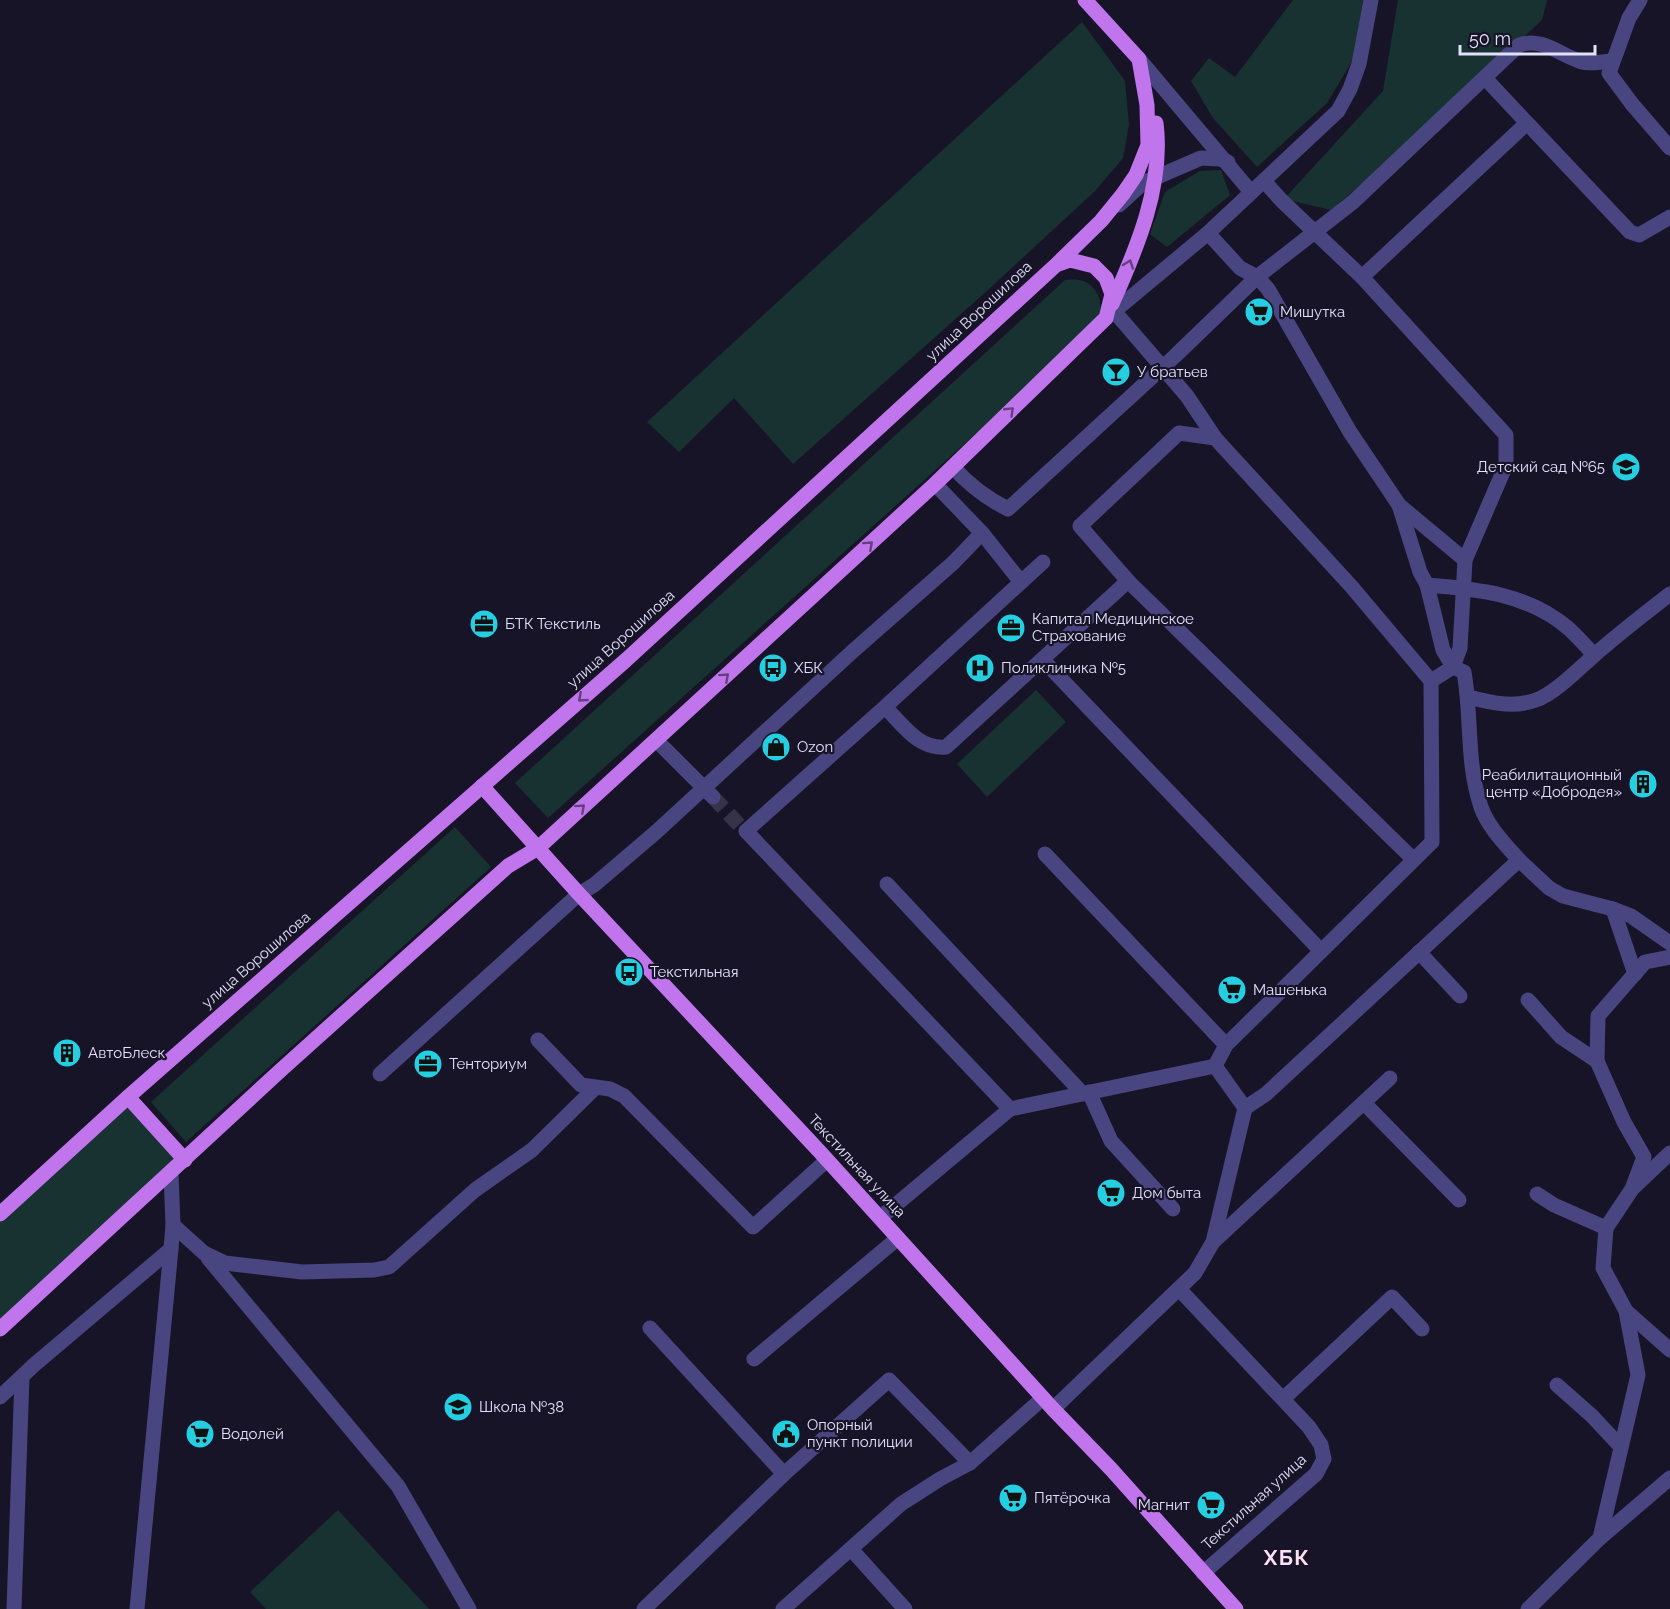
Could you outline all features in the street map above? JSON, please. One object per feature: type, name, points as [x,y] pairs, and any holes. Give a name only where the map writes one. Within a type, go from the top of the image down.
[{"type":"main road","points":[[0,1329],[323,1032],[508,866],[538,848],[935,484],[1110,314],[1129,267],[1147,210],[1155,178],[1159,146],[1154,104],[1138,59],[1085,0]]},
{"type":"main road","points":[[1056,264],[1101,221],[1136,175],[1148,145],[1147,105],[1138,59]]},
{"type":"main road","name":"улица Ворошилова","points":[[0,1214],[128,1097],[626,660],[1056,264],[1070,260],[1094,266],[1106,278],[1112,294],[1110,314]]},
{"type":"main road","name":"Текстильная улица","points":[[482,786],[579,894],[827,1160],[1048,1404],[1111,1469],[1236,1609]]},
{"type":"main road","points":[[128,1097],[185,1160]]},
{"type":"street","points":[[1215,1066],[1226,1045],[1432,842],[1431,681],[1351,586],[1215,438],[1187,396],[1110,314],[1208,233],[1338,111],[1350,89],[1359,64],[1371,0]]},
{"type":"street","points":[[1640,0],[1629,18],[1609,73],[1670,148]]},
{"type":"street","points":[[953,467],[989,500],[1008,509],[1257,278],[1353,202],[1519,45],[1530,42],[1545,45],[1584,62],[1611,62],[1614,58]]},
{"type":"street","points":[[1138,59],[1228,162],[1251,192]]},
{"type":"street","points":[[1485,78],[1630,232],[1639,235],[1670,217]]},
{"type":"street","points":[[1362,277],[1527,123]]},
{"type":"street","points":[[1101,221],[1143,183],[1201,158],[1228,162]]},
{"type":"street","points":[[1264,181],[1362,277],[1506,435],[1506,465],[1465,560],[1460,648],[1453,667],[1431,681]]},
{"type":"street","points":[[1208,233],[1240,268],[1257,278],[1268,289],[1350,432],[1400,505],[1465,560]]},
{"type":"street","points":[[1215,438],[1179,433],[1080,526],[1128,580],[1413,859]]},
{"type":"street","points":[[935,484],[982,533],[1021,582]]},
{"type":"street","points":[[1400,505],[1420,572],[1428,585],[1443,650],[1453,667],[1464,672],[1468,697],[1472,766],[1482,808],[1496,832],[1519,860],[1550,888],[1563,896],[1631,916],[1670,943]]},
{"type":"street","points":[[380,1074],[579,894],[594,885],[708,793],[853,651],[953,563],[982,533]]},
{"type":"street","points":[[1010,1109],[743,829],[885,707],[1043,562]]},
{"type":"street","points":[[885,707],[919,741],[934,748],[946,747],[1128,580]]},
{"type":"street","points":[[1428,585],[1493,591],[1533,604],[1568,628],[1594,655]]},
{"type":"street","points":[[1468,697],[1491,703],[1517,705],[1539,700],[1568,679],[1670,594]]},
{"type":"street","points":[[1042,660],[1321,951]]},
{"type":"street","points":[[656,740],[708,793]]},
{"type":"street","points":[[1045,854],[1226,1045]]},
{"type":"street","points":[[1214,1242],[1245,1108],[1266,1094],[1519,860]]},
{"type":"street","points":[[887,884],[1086,1093],[1111,1141],[1173,1209]]},
{"type":"street","points":[[1613,909],[1635,974]]},
{"type":"street","points":[[1419,952],[1460,996]]},
{"type":"street","points":[[1632,1189],[1644,1157],[1624,1122],[1597,1062],[1598,1016],[1645,962],[1670,957]]},
{"type":"street","points":[[1528,1000],[1561,1036],[1597,1062]]},
{"type":"street","points":[[538,1040],[581,1085],[610,1089],[624,1096],[753,1227],[827,1160]]},
{"type":"street","points":[[880,1218],[1010,1109],[1215,1066]]},
{"type":"street","points":[[1215,1066],[1245,1108]]},
{"type":"street","points":[[783,1609],[901,1504],[970,1463],[1048,1404],[1179,1289],[1195,1273],[1214,1242],[1390,1078]]},
{"type":"street","points":[[204,1253],[225,1263],[302,1272],[374,1270],[389,1267],[475,1190],[532,1150],[594,1088]]},
{"type":"street","points":[[1364,1103],[1459,1200]]},
{"type":"street","points":[[1600,1538],[1638,1375],[1626,1311],[1603,1268],[1606,1228],[1632,1189],[1670,1153]]},
{"type":"street","points":[[137,1609],[173,1225],[171,1173]]},
{"type":"street","points":[[1538,1194],[1554,1205],[1606,1228]]},
{"type":"street","points":[[173,1225],[204,1253],[398,1486],[469,1609]]},
{"type":"street","points":[[754,1359],[898,1238]]},
{"type":"street","points":[[0,1397],[171,1250]]},
{"type":"street","name":"Текстильная улица","points":[[1179,1289],[1309,1427],[1321,1444],[1324,1459],[1316,1474],[1203,1573]]},
{"type":"street","points":[[1282,1399],[1392,1297],[1422,1329]]},
{"type":"street","points":[[1626,1311],[1670,1350]]},
{"type":"street","points":[[650,1328],[784,1474]]},
{"type":"street","points":[[14,1609],[22,1377]]},
{"type":"street","points":[[644,1609],[784,1474],[890,1380],[970,1463]]},
{"type":"street","points":[[1557,1385],[1592,1416],[1621,1447]]},
{"type":"street","points":[[1528,1609],[1600,1538],[1670,1478]]},
{"type":"street","points":[[851,1549],[906,1609]]},
{"type":"green space","points":[[1293,0],[1363,0],[1354,58],[1327,103],[1257,167],[1213,118],[1191,81],[1209,58],[1235,77]]},
{"type":"green space","points":[[1398,0],[1547,0],[1542,20],[1416,137],[1331,210],[1284,199],[1383,91]]},
{"type":"green space","points":[[1082,22],[1125,81],[1129,125],[1123,158],[1095,191],[989,289],[793,464],[734,398],[679,452],[647,422]]},
{"type":"green space","points":[[1221,170],[1230,195],[1167,247],[1150,234],[1165,192],[1200,171]]},
{"type":"green space","points":[[1065,280],[1085,282],[1098,294],[1100,311],[1088,333],[548,818],[515,783]]},
{"type":"green space","points":[[1036,690],[1066,722],[987,797],[957,764]]},
{"type":"green space","points":[[455,827],[491,867],[186,1142],[151,1102]]},
{"type":"green space","points":[[128,1097],[185,1160],[0,1329],[0,1214]]},
{"type":"green space","points":[[338,1510],[429,1609],[266,1609],[250,1592]]},
{"type":"tunnel","points":[[713,797],[740,826]]},
{"type":"place","name":"Мишутка","points":[[1259,312]]},
{"type":"place","name":"У братьев","points":[[1116,372]]},
{"type":"place","name":"Детский сад №65","points":[[1626,467]]},
{"type":"place","name":"БТК Текстиль","points":[[484,624]]},
{"type":"place","name":"Капитал Медицинское Страхование","points":[[1011,628]]},
{"type":"place","name":"ХБК","points":[[773,668]]},
{"type":"place","name":"Поликлиника №5","points":[[980,668]]},
{"type":"place","name":"Ozon","points":[[776,747]]},
{"type":"place","name":"Реабилитационный центр «Добродея»","points":[[1643,784]]},
{"type":"place","name":"Текстильная","points":[[629,972]]},
{"type":"place","name":"Машенька","points":[[1232,990]]},
{"type":"place","name":"АвтоБлеск","points":[[67,1053]]},
{"type":"place","name":"Тенториум","points":[[428,1064]]},
{"type":"place","name":"Дом быта","points":[[1111,1193]]},
{"type":"place","name":"Школа №38","points":[[458,1407]]},
{"type":"place","name":"Водолей","points":[[200,1434]]},
{"type":"place","name":"Опорный пункт полиции","points":[[786,1434]]},
{"type":"place","name":"Пятёрочка","points":[[1013,1498]]},
{"type":"place","name":"Магнит","points":[[1211,1505]]},
{"type":"district","name":"ХБК","points":[[1287,1558]]}]
